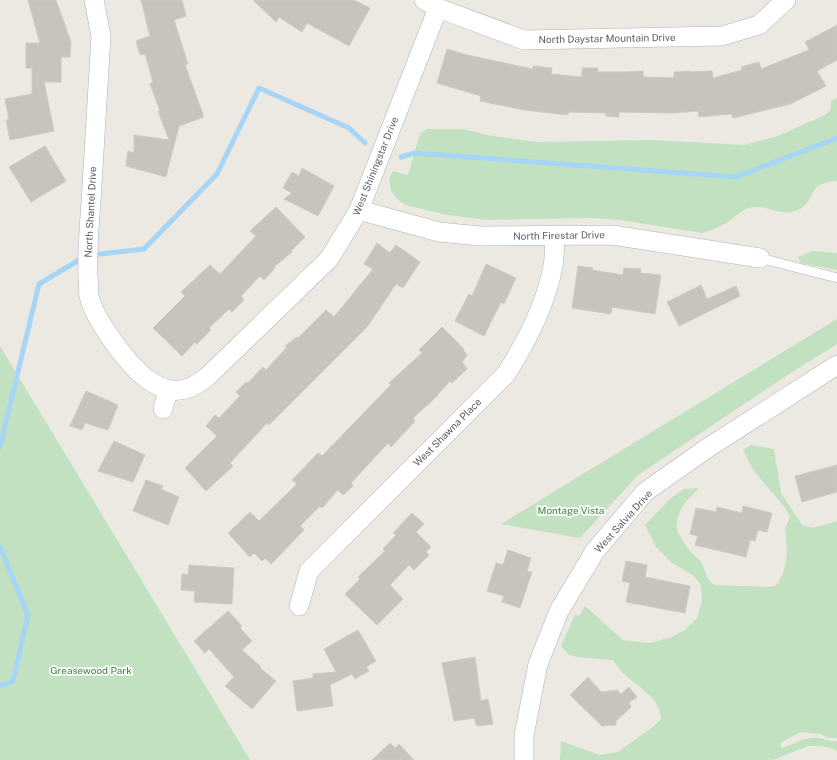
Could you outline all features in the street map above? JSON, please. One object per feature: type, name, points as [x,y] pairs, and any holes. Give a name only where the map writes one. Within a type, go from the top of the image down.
[{"type":"street","name":"North Shantel Drive","points":[[94,0],[101,36],[87,255],[89,296],[110,339],[143,376],[157,386],[169,390]]},
{"type":"street","name":"North Daystar Mountain Drive","points":[[431,4],[524,40],[722,36],[759,25],[786,0]]},
{"type":"street","name":"West Shiningstar Drive","points":[[169,390],[185,390],[197,385],[207,378],[329,259],[359,210],[431,4]]},
{"type":"street","name":"North Firestar Drive","points":[[359,210],[439,232],[480,236],[612,234],[760,258]]},
{"type":"street","name":"West Shawna Place","points":[[299,606],[309,572],[506,374],[524,344],[545,299],[553,265],[555,235]]},
{"type":"street","name":"West Salvia Drive","points":[[524,760],[524,735],[538,664],[559,611],[595,551],[646,492],[706,449],[837,365]]},
{"type":"street","points":[[163,409],[169,390]]},
{"type":"lane","points":[[760,258],[837,278]]},
{"type":"green space","points":[[837,98],[837,181],[827,182],[820,185],[815,189],[808,202],[798,210],[792,212],[781,212],[753,207],[747,209],[721,226],[702,233],[620,220],[593,218],[488,220],[447,215],[406,205],[397,199],[391,191],[389,179],[393,171],[408,175],[420,134],[427,129],[463,129],[487,135],[537,142],[651,140],[744,145],[778,136],[825,115],[830,109],[831,101]]},
{"type":"green space","points":[[812,251],[837,253],[837,270],[801,263],[798,257]]},
{"type":"green space","name":"Montage Vista","points":[[837,319],[837,344],[786,376],[638,475],[580,538],[501,524]]},
{"type":"green space","name":"Greasewood Park","points":[[0,346],[250,760],[0,760]]},
{"type":"green space","points":[[751,445],[774,449],[781,493],[802,525],[813,528],[837,521],[837,738],[829,738],[820,734],[800,732],[780,743],[782,748],[804,739],[818,738],[837,741],[837,751],[821,746],[808,746],[773,760],[560,760],[561,741],[600,755],[618,752],[654,726],[661,719],[657,704],[647,692],[622,672],[613,660],[569,655],[561,646],[575,615],[579,616],[585,606],[623,640],[650,643],[672,637],[686,629],[697,618],[702,601],[701,585],[694,576],[671,562],[656,547],[645,525],[671,498],[684,489],[698,488],[698,490],[682,507],[678,518],[677,530],[690,551],[703,565],[708,578],[712,583],[715,585],[769,587],[775,586],[778,583],[783,573],[786,561],[787,547],[785,529],[790,517],[787,510],[754,471],[743,450]]},
{"type":"building","points":[[28,0],[56,0],[71,42],[70,57],[61,57],[61,82],[44,82],[54,131],[10,140],[6,120],[9,120],[5,99],[32,94],[32,68],[26,68],[26,43],[40,43]]},
{"type":"building","points":[[141,0],[182,0],[186,16],[174,20],[188,64],[185,65],[204,117],[179,126],[166,177],[126,166],[128,151],[134,153],[134,135],[169,140],[150,84],[153,82],[145,54],[140,55],[136,41],[150,36]]},
{"type":"building","points":[[253,0],[354,0],[370,8],[349,46],[307,23],[302,32],[279,17],[276,22]]},
{"type":"building","points":[[837,25],[837,60],[817,71],[826,86],[790,104],[733,118],[731,114],[699,117],[698,111],[673,113],[619,112],[619,117],[606,116],[606,113],[568,112],[568,115],[524,110],[480,101],[481,96],[437,83],[447,49],[467,55],[533,69],[533,66],[552,68],[551,74],[582,77],[582,68],[598,68],[598,72],[643,71],[643,77],[674,78],[674,72],[712,71],[713,78],[742,70],[741,67],[759,62],[761,69],[809,50],[805,42]]},
{"type":"building","points":[[45,146],[66,181],[31,202],[9,167]]},
{"type":"building","points":[[302,168],[334,186],[318,216],[284,199],[292,193],[283,188],[292,172],[299,176]]},
{"type":"building","points":[[276,207],[305,237],[291,251],[292,252],[274,267],[275,268],[264,280],[260,276],[241,296],[244,300],[232,312],[229,309],[209,328],[211,330],[197,344],[195,342],[182,356],[153,328],[185,296],[181,292],[210,265],[220,274],[256,236],[250,231]]},
{"type":"building","points":[[377,243],[390,253],[396,245],[420,262],[403,288],[396,284],[367,327],[269,425],[267,423],[230,463],[233,466],[206,491],[185,468],[217,436],[206,426],[215,415],[219,418],[240,396],[236,392],[246,382],[248,383],[263,367],[266,370],[287,347],[285,346],[297,337],[298,338],[326,310],[334,317],[373,269],[364,264]]},
{"type":"building","points":[[486,264],[516,278],[504,304],[501,302],[484,336],[455,321],[469,294],[472,296]]},
{"type":"building","points":[[578,266],[623,275],[624,268],[641,269],[640,273],[661,275],[655,314],[612,307],[611,314],[572,308]]},
{"type":"building","points":[[701,285],[707,299],[736,286],[740,296],[679,326],[667,302]]},
{"type":"building","points":[[442,327],[464,349],[463,350],[467,355],[462,362],[467,369],[452,383],[450,381],[435,398],[413,418],[415,421],[391,447],[388,443],[351,483],[353,486],[343,495],[338,490],[322,508],[320,506],[300,526],[304,530],[271,564],[265,558],[262,561],[254,553],[250,557],[228,533],[250,512],[259,521],[297,484],[292,480],[318,453],[322,456],[391,385],[389,383],[422,353],[419,350]]},
{"type":"building","points":[[86,391],[118,405],[108,430],[85,423],[82,430],[70,426]]},
{"type":"building","points":[[114,441],[145,455],[133,482],[98,471]]},
{"type":"building","points":[[837,465],[837,492],[802,502],[795,476]]},
{"type":"building","points":[[146,480],[163,486],[161,489],[179,497],[168,525],[133,511]]},
{"type":"building","points":[[743,506],[772,513],[767,532],[758,530],[755,541],[750,540],[746,557],[695,545],[698,536],[690,534],[696,508],[716,512],[717,507],[742,513]]},
{"type":"building","points":[[412,513],[424,524],[416,532],[431,547],[426,552],[429,555],[414,570],[409,565],[390,585],[403,599],[377,625],[345,594],[360,579],[358,577],[385,551],[383,549],[396,535],[393,533]]},
{"type":"building","points":[[508,550],[531,558],[527,571],[532,572],[520,608],[502,602],[504,596],[487,591],[496,563],[503,565]]},
{"type":"building","points":[[626,561],[647,565],[645,577],[690,586],[685,613],[626,602],[630,583],[622,581]]},
{"type":"building","points":[[189,565],[234,568],[232,604],[194,602],[195,591],[181,590],[182,574],[188,575]]},
{"type":"building","points":[[228,611],[242,626],[240,628],[252,641],[242,650],[276,681],[252,709],[225,686],[234,677],[209,649],[205,653],[194,641]]},
{"type":"building","points":[[358,630],[376,661],[366,667],[369,671],[355,679],[352,674],[330,685],[333,706],[297,711],[293,681],[313,678],[313,674],[336,672],[324,649]]},
{"type":"building","points":[[475,657],[481,701],[488,699],[493,724],[477,726],[474,718],[454,721],[442,663]]},
{"type":"building","points":[[588,677],[601,692],[617,690],[621,694],[629,687],[637,697],[629,703],[631,707],[616,721],[616,725],[602,726],[570,695]]},
{"type":"building","points":[[390,743],[395,748],[399,744],[414,760],[372,760]]},
{"type":"waterway","points":[[92,255],[144,249],[217,174],[259,88],[349,128],[365,143]]},
{"type":"waterway","points":[[401,157],[415,153],[736,177],[837,138]]},
{"type":"waterway","points":[[0,447],[39,284],[84,257]]},
{"type":"waterway","points":[[0,547],[28,615],[13,681],[0,686]]}]
